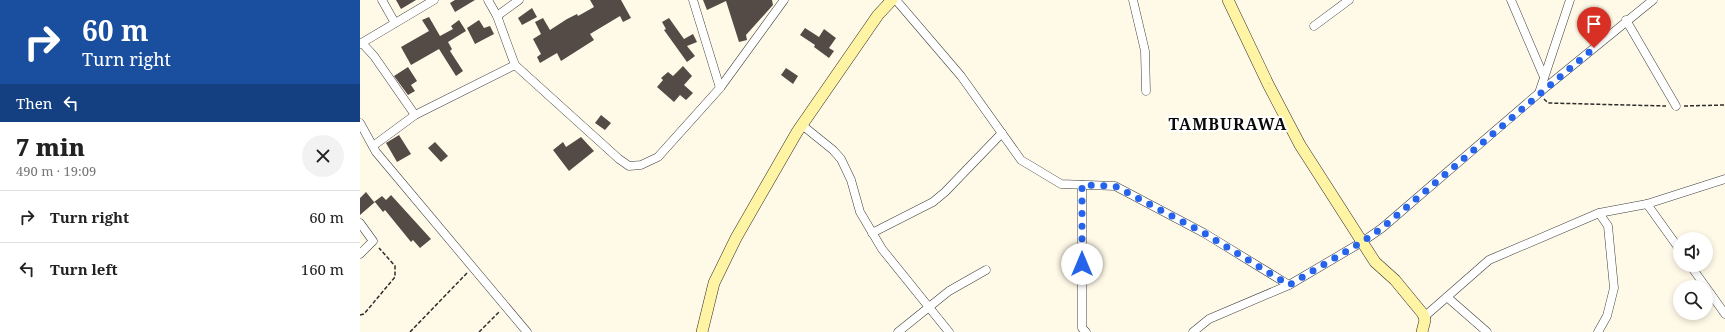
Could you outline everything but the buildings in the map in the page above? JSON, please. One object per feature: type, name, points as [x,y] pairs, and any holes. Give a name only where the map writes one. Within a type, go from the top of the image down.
[{"type":"street","points":[[382,0],[395,23]]},
{"type":"street","points":[[415,115],[374,56],[361,43],[434,0]]},
{"type":"street","points":[[488,0],[497,16],[515,65],[619,159],[629,166],[641,165],[658,157],[720,88],[784,0]]},
{"type":"street","points":[[497,16],[519,0]]},
{"type":"street","points":[[694,0],[720,88]]},
{"type":"street","points":[[702,332],[710,294],[736,238],[802,125],[878,15],[892,0]]},
{"type":"street","points":[[896,0],[962,76],[1020,160],[1061,184],[1115,186],[1204,233],[1289,285]]},
{"type":"street","points":[[1133,0],[1145,51],[1146,91]]},
{"type":"street","points":[[1228,0],[1268,84],[1300,146],[1375,262],[1395,280],[1424,317]]},
{"type":"street","points":[[1314,26],[1349,0]]},
{"type":"street","points":[[1511,0],[1544,77]]},
{"type":"street","points":[[1539,93],[1570,0]]},
{"type":"street","points":[[1193,332],[1209,318],[1289,285],[1362,242],[1382,228],[1539,93],[1626,20],[1653,0]]},
{"type":"street","points":[[1626,20],[1676,106]]},
{"type":"street","points":[[373,146],[415,115],[515,65]]},
{"type":"street","points":[[360,123],[373,146],[527,332]]},
{"type":"street","points":[[802,125],[833,150],[841,159],[851,180],[857,205],[872,233],[889,260],[929,306],[949,332]]},
{"type":"street","points":[[872,233],[933,202],[945,192],[1002,133]]},
{"type":"street","points":[[1422,332],[1424,317],[1489,260],[1599,212],[1647,204],[1725,179]]},
{"type":"street","points":[[1082,185],[1082,328],[1086,332]]},
{"type":"street","points":[[1647,204],[1673,240]]},
{"type":"street","points":[[1598,332],[1607,316],[1614,288],[1608,226],[1599,212]]},
{"type":"street","points":[[360,223],[373,241],[360,254]]},
{"type":"street","points":[[898,332],[929,306],[950,291],[986,270]]},
{"type":"street","points":[[1695,272],[1725,314]]},
{"type":"street","points":[[1447,297],[1487,332]]},
{"type":"path","points":[[1539,93],[1548,103],[1676,106],[1725,105]]},
{"type":"path","points":[[360,315],[364,314],[395,277],[395,266],[373,241]]},
{"type":"path","points":[[410,332],[473,267]]},
{"type":"path","points":[[479,332],[505,306]]},
{"type":"district","name":"TAMBURAWA","points":[[1228,124]]},
{"type":"route","points":[[1082,264],[1082,185],[1115,186],[1204,233],[1289,285],[1362,242],[1382,228],[1539,93],[1594,48]]}]
